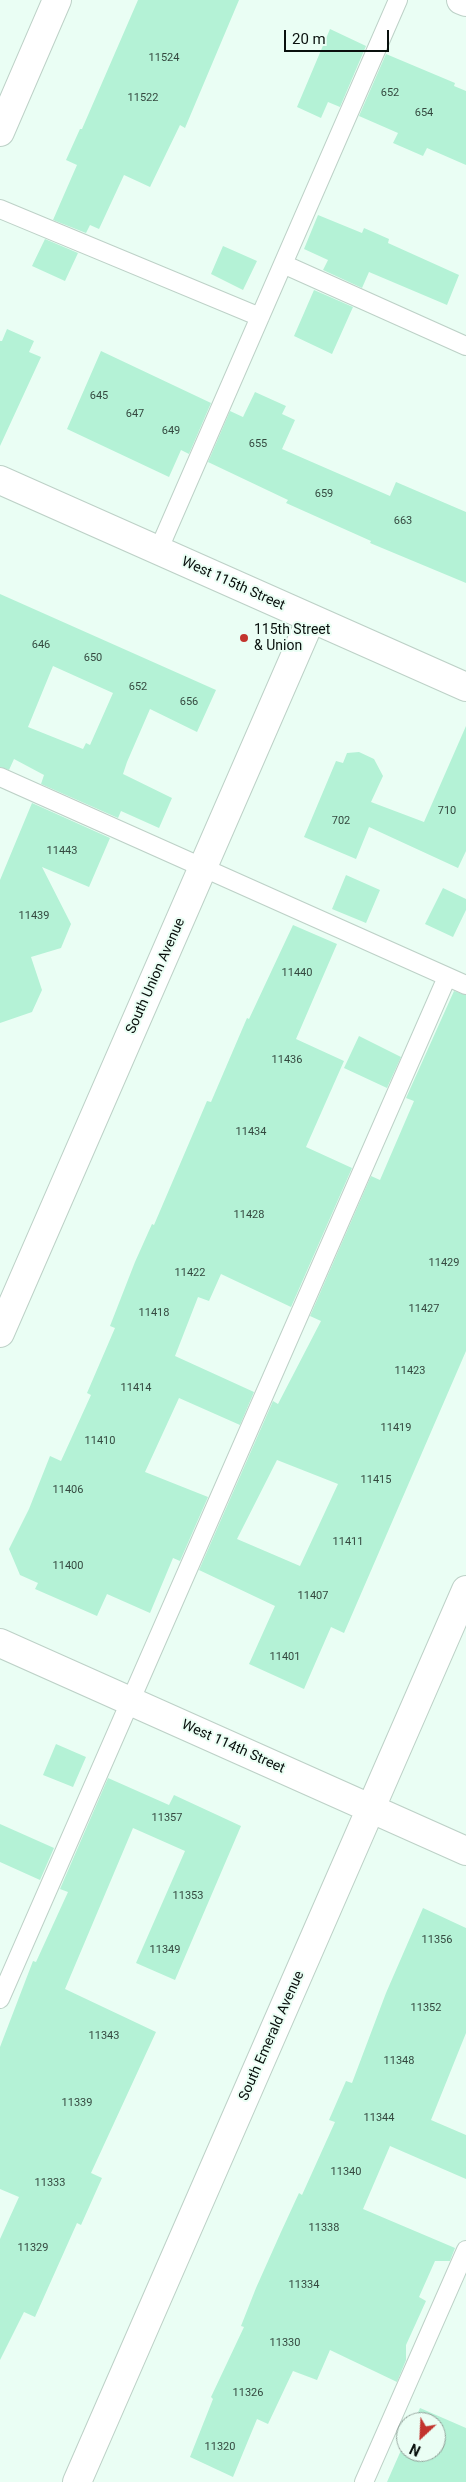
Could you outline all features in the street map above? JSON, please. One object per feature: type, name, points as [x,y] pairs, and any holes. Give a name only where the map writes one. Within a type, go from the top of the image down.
[{"type":"street","points":[[0,132],[57,0]]},
{"type":"street","points":[[461,0],[466,2]]},
{"type":"street","name":"West 115th Street","points":[[0,480],[466,687]]},
{"type":"street","name":"South Union Avenue","points":[[0,1333],[311,619]]},
{"type":"street","name":"South Emerald Avenue","points":[[77,2482],[466,1590]]},
{"type":"street","name":"West 114th Street","points":[[0,1643],[466,1851]]},
{"type":"lane","points":[[158,550],[398,0]]},
{"type":"lane","points":[[0,209],[260,317]]},
{"type":"lane","points":[[283,264],[466,346]]},
{"type":"lane","points":[[0,776],[466,985]]},
{"type":"lane","points":[[0,1999],[447,976]]},
{"type":"lane","points":[[364,2482],[466,2250]]},
{"type":"building","points":[[138,0],[239,0],[185,128],[180,125],[150,187],[124,175],[99,229],[90,225],[86,233],[53,220],[77,165],[66,160],[80,129],[82,129]]},
{"type":"building","points":[[330,29],[366,46],[340,107],[328,102],[321,118],[297,107]]},
{"type":"building","points":[[386,54],[455,83],[454,86],[466,91],[466,165],[427,148],[423,156],[393,143],[398,133],[359,116]]},
{"type":"building","points":[[318,215],[362,233],[364,228],[389,239],[388,243],[459,275],[447,305],[369,272],[362,288],[323,270],[328,260],[304,249]]},
{"type":"building","points":[[45,239],[78,253],[65,281],[32,266]]},
{"type":"building","points":[[223,246],[257,261],[243,290],[211,274]]},
{"type":"building","points":[[314,290],[353,307],[332,354],[294,336]]},
{"type":"building","points":[[7,329],[34,341],[29,352],[41,357],[0,446],[0,341],[2,341]]},
{"type":"building","points":[[101,351],[211,403],[189,454],[181,450],[169,477],[67,429]]},
{"type":"building","points":[[255,392],[286,406],[282,414],[295,420],[282,449],[390,496],[396,482],[466,512],[466,583],[370,543],[371,541],[286,503],[288,500],[208,462],[230,411],[243,417]]},
{"type":"building","points":[[0,594],[216,690],[197,732],[150,709],[127,762],[123,774],[172,798],[159,828],[121,811],[118,818],[41,784],[44,775],[14,759],[9,770],[0,767]],"holes":[[[53,666],[113,693],[90,745],[86,743],[83,749],[28,727]]]},
{"type":"building","points":[[466,726],[466,851],[458,868],[369,827],[356,859],[304,837],[336,761],[343,763],[347,753],[359,752],[374,759],[383,776],[371,802],[424,822]]},
{"type":"building","points":[[32,803],[110,838],[89,887],[42,867],[71,924],[61,948],[31,957],[42,990],[32,1012],[0,1023],[0,880]]},
{"type":"building","points":[[346,875],[380,890],[366,923],[332,909]]},
{"type":"building","points":[[443,888],[466,899],[466,910],[453,937],[425,924]]},
{"type":"building","points":[[293,925],[337,944],[296,1039],[344,1061],[306,1147],[352,1168],[291,1307],[221,1274],[209,1301],[198,1297],[175,1356],[254,1392],[240,1425],[179,1398],[145,1472],[208,1497],[180,1561],[173,1558],[150,1613],[107,1594],[97,1616],[35,1589],[38,1583],[20,1575],[9,1549],[29,1509],[50,1456],[61,1461],[91,1395],[87,1393],[115,1328],[110,1326],[135,1262],[152,1224],[154,1225],[207,1101],[211,1102],[247,1018],[249,1019]]},
{"type":"building","points":[[454,991],[466,995],[466,1351],[344,1633],[331,1627],[304,1689],[249,1664],[275,1606],[199,1570],[273,1401],[278,1404],[321,1321],[310,1316],[371,1176],[380,1180],[414,1101],[406,1098]],"holes":[[[277,1460],[338,1484],[300,1566],[237,1539]]]},
{"type":"building","points":[[359,1036],[401,1057],[387,1088],[344,1068]]},
{"type":"building","points":[[56,1744],[86,1757],[73,1787],[43,1775]]},
{"type":"building","points":[[108,1778],[169,1805],[174,1795],[241,1826],[175,1980],[136,1963],[185,1851],[133,1828],[65,1989],[156,2032],[91,2173],[102,2178],[81,2225],[77,2223],[35,2317],[24,2312],[0,2360],[0,2239],[19,2197],[0,2189],[0,2047],[33,1961],[36,1962],[68,1892],[60,1889]]},
{"type":"building","points":[[0,1824],[54,1848],[40,1880],[0,1862]]},
{"type":"building","points":[[423,1908],[466,1928],[466,2033],[431,2120],[466,2135],[466,2179],[390,2146],[363,2209],[455,2248],[450,2261],[435,2261],[419,2297],[426,2301],[406,2345],[406,2360],[397,2382],[330,2350],[317,2380],[293,2371],[268,2424],[257,2419],[233,2477],[190,2457],[213,2399],[211,2397],[244,2327],[241,2326],[256,2288],[299,2193],[302,2195],[335,2122],[329,2120],[346,2081],[352,2083],[386,1993]]},
{"type":"building","points":[[420,2408],[429,2412],[418,2412]]},
{"type":"building","points":[[446,2419],[466,2428],[466,2482],[387,2482],[396,2462],[446,2462]]},
{"type":"place","name":"115th Street & Union","points":[[244,638]]}]
